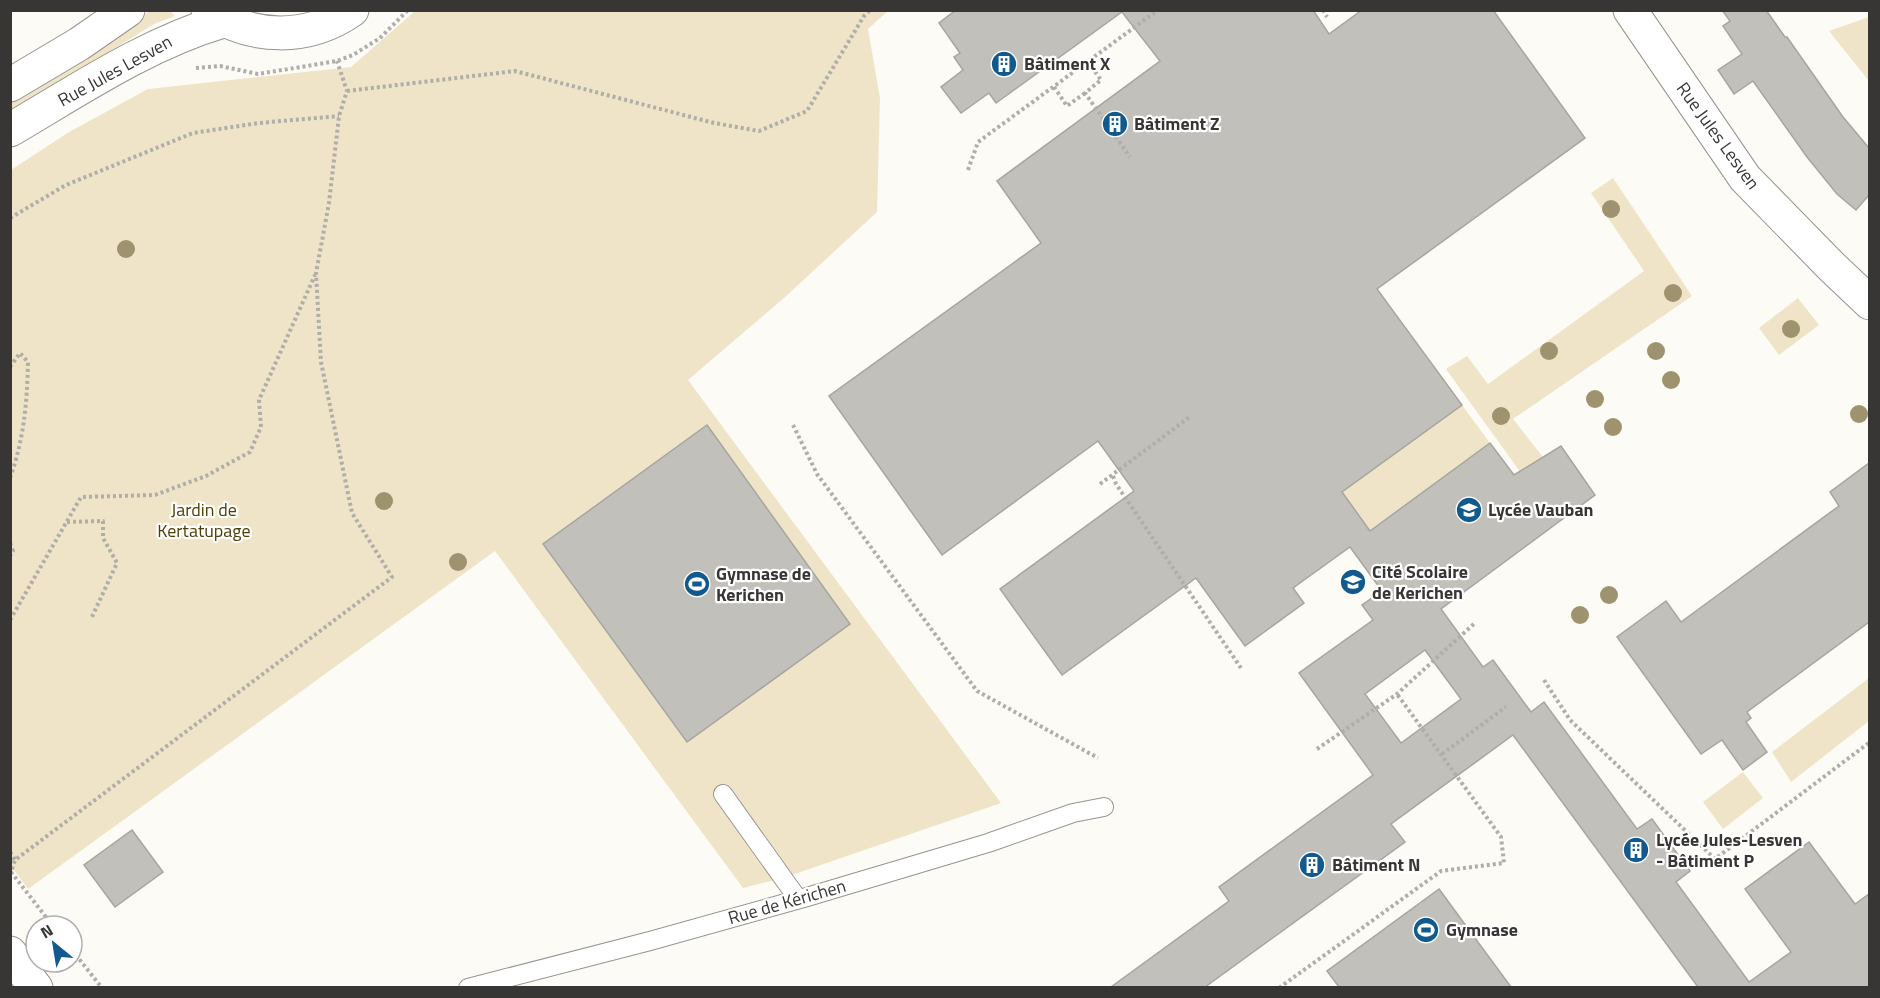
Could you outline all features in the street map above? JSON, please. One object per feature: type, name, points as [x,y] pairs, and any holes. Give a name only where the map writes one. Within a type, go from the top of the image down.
[{"type":"main road","points":[[10,85],[79,44],[128,10]]},
{"type":"main road","points":[[216,16],[255,32],[288,34],[321,27],[352,10]]},
{"type":"main road","name":"Rue Jules Lesven","points":[[1630,10],[1745,178],[1869,303]]},
{"type":"main road","name":"Rue Jules Lesven","points":[[10,130],[155,46],[193,30],[216,16]]},
{"type":"main road","points":[[10,953],[36,987]]},
{"type":"lane","points":[[723,794],[798,899]]},
{"type":"lane","name":"Rue de Kérichen","points":[[468,987],[650,941],[988,843],[1073,813],[1104,807]]},
{"type":"path","points":[[347,92],[515,71],[714,123],[759,131],[807,111],[864,16],[870,10]]},
{"type":"path","points":[[968,171],[978,142],[1158,10]]},
{"type":"path","points":[[1323,10],[1327,17]]},
{"type":"path","points":[[10,620],[81,497],[155,495],[206,476],[250,452],[261,427],[259,400],[316,273],[329,203],[339,116],[347,92],[337,62]]},
{"type":"path","points":[[1054,87],[1067,106],[1085,93],[1101,80],[1088,62]]},
{"type":"path","points":[[1085,93],[1130,157]]},
{"type":"path","points":[[10,218],[66,185],[193,133],[259,123],[339,116]]},
{"type":"path","points":[[43,914],[11,873],[15,860],[392,578],[352,513],[321,362],[316,273]]},
{"type":"path","points":[[10,367],[20,353],[28,362],[26,412],[20,450],[10,478]]},
{"type":"path","points":[[1100,484],[1191,416]]},
{"type":"path","points":[[793,425],[817,474],[977,691],[1098,758]]},
{"type":"path","points":[[1113,476],[1116,484],[1241,668]]},
{"type":"path","points":[[66,522],[103,521],[103,538],[117,563],[91,619]]},
{"type":"path","points":[[10,543],[13,551],[10,556]]},
{"type":"path","points":[[1317,749],[1397,694],[1476,622]]},
{"type":"path","points":[[1544,680],[1570,720],[1715,859],[1869,742]]},
{"type":"path","points":[[1279,987],[1441,871],[1504,863],[1500,837],[1397,694]]},
{"type":"path","points":[[1442,754],[1506,707]]},
{"type":"path","points":[[10,852],[15,860]]},
{"type":"path","points":[[84,965],[102,987]]},
{"type":"green space","points":[[149,11],[170,11],[175,16],[154,24],[11,112],[11,103],[132,27]]},
{"type":"green space","name":"Jardin de Kertatupage","points":[[415,11],[888,11],[868,29],[880,98],[877,212],[784,298],[688,380],[1001,803],[783,878],[743,888],[495,551],[28,889],[11,866],[11,170],[69,132],[148,89],[351,67]]},
{"type":"green space","points":[[1870,17],[1869,81],[1829,31]]},
{"type":"green space","points":[[1613,178],[1692,296],[1513,419],[1543,457],[1521,473],[1446,369],[1467,356],[1488,384],[1644,271],[1591,193]]},
{"type":"green space","points":[[1798,298],[1819,325],[1779,355],[1759,328]]},
{"type":"green space","points":[[1462,405],[1490,443],[1370,531],[1342,492]]},
{"type":"green space","points":[[1869,678],[1869,721],[1791,782],[1772,752]]},
{"type":"green space","points":[[1743,772],[1763,798],[1723,829],[1703,802]]},
{"type":"building","name":"Lycée Vauban","points":[[956,10],[1313,10],[1329,34],[1362,10],[1493,10],[1585,138],[1377,289],[1462,405],[1342,492],[1370,531],[1490,443],[1514,475],[1561,446],[1595,495],[1441,609],[1483,667],[1493,660],[1531,712],[1544,702],[1637,829],[1652,819],[1690,871],[1676,882],[1749,982],[1791,952],[1745,889],[1809,842],[1855,904],[1869,894],[1869,987],[1698,987],[1513,735],[1391,824],[1405,842],[1205,987],[1111,987],[1229,901],[1219,887],[1373,775],[1299,673],[1373,620],[1362,605],[1382,591],[1350,547],[1293,588],[1304,603],[1245,646],[1196,578],[1062,675],[1000,589],[1134,491],[1098,441],[942,555],[829,396],[1041,243],[997,181],[1160,61],[1122,12],[996,103],[989,93],[961,113],[941,87],[963,70],[954,57],[960,53],[939,23]],"holes":[[[1425,650],[1461,699],[1401,743],[1365,694]]]},
{"type":"building","points":[[1722,10],[1766,10],[1843,117],[1869,148],[1869,195],[1856,210],[1837,194],[1807,157],[1753,81],[1734,94],[1718,70],[1742,54],[1723,26],[1730,21]]},
{"type":"building","name":"Gymnase de Kerichen","points":[[707,425],[850,624],[687,742],[543,544]]},
{"type":"building","points":[[1869,463],[1869,622],[1747,712],[1751,718],[1746,722],[1767,752],[1743,770],[1722,740],[1701,754],[1617,637],[1666,601],[1681,622],[1839,506],[1830,492]]},
{"type":"building","points":[[132,830],[163,872],[115,907],[84,865]]},
{"type":"building","name":"Gymnase","points":[[1439,889],[1511,987],[1339,987],[1327,971]]},
{"type":"place","name":"Bâtiment X","points":[[1004,64]]},
{"type":"place","name":"Bâtiment Z","points":[[1115,124]]},
{"type":"place","name":"Lycée Vauban","points":[[1469,510]]},
{"type":"place","name":"Cité Scolaire de Kerichen","points":[[1353,582]]},
{"type":"place","name":"Gymnase de Kerichen","points":[[697,584]]},
{"type":"place","name":"Lycée Jules-Lesven - Bâtiment P","points":[[1636,850]]},
{"type":"place","name":"Bâtiment N","points":[[1312,865]]},
{"type":"place","name":"Gymnase","points":[[1426,930]]}]
